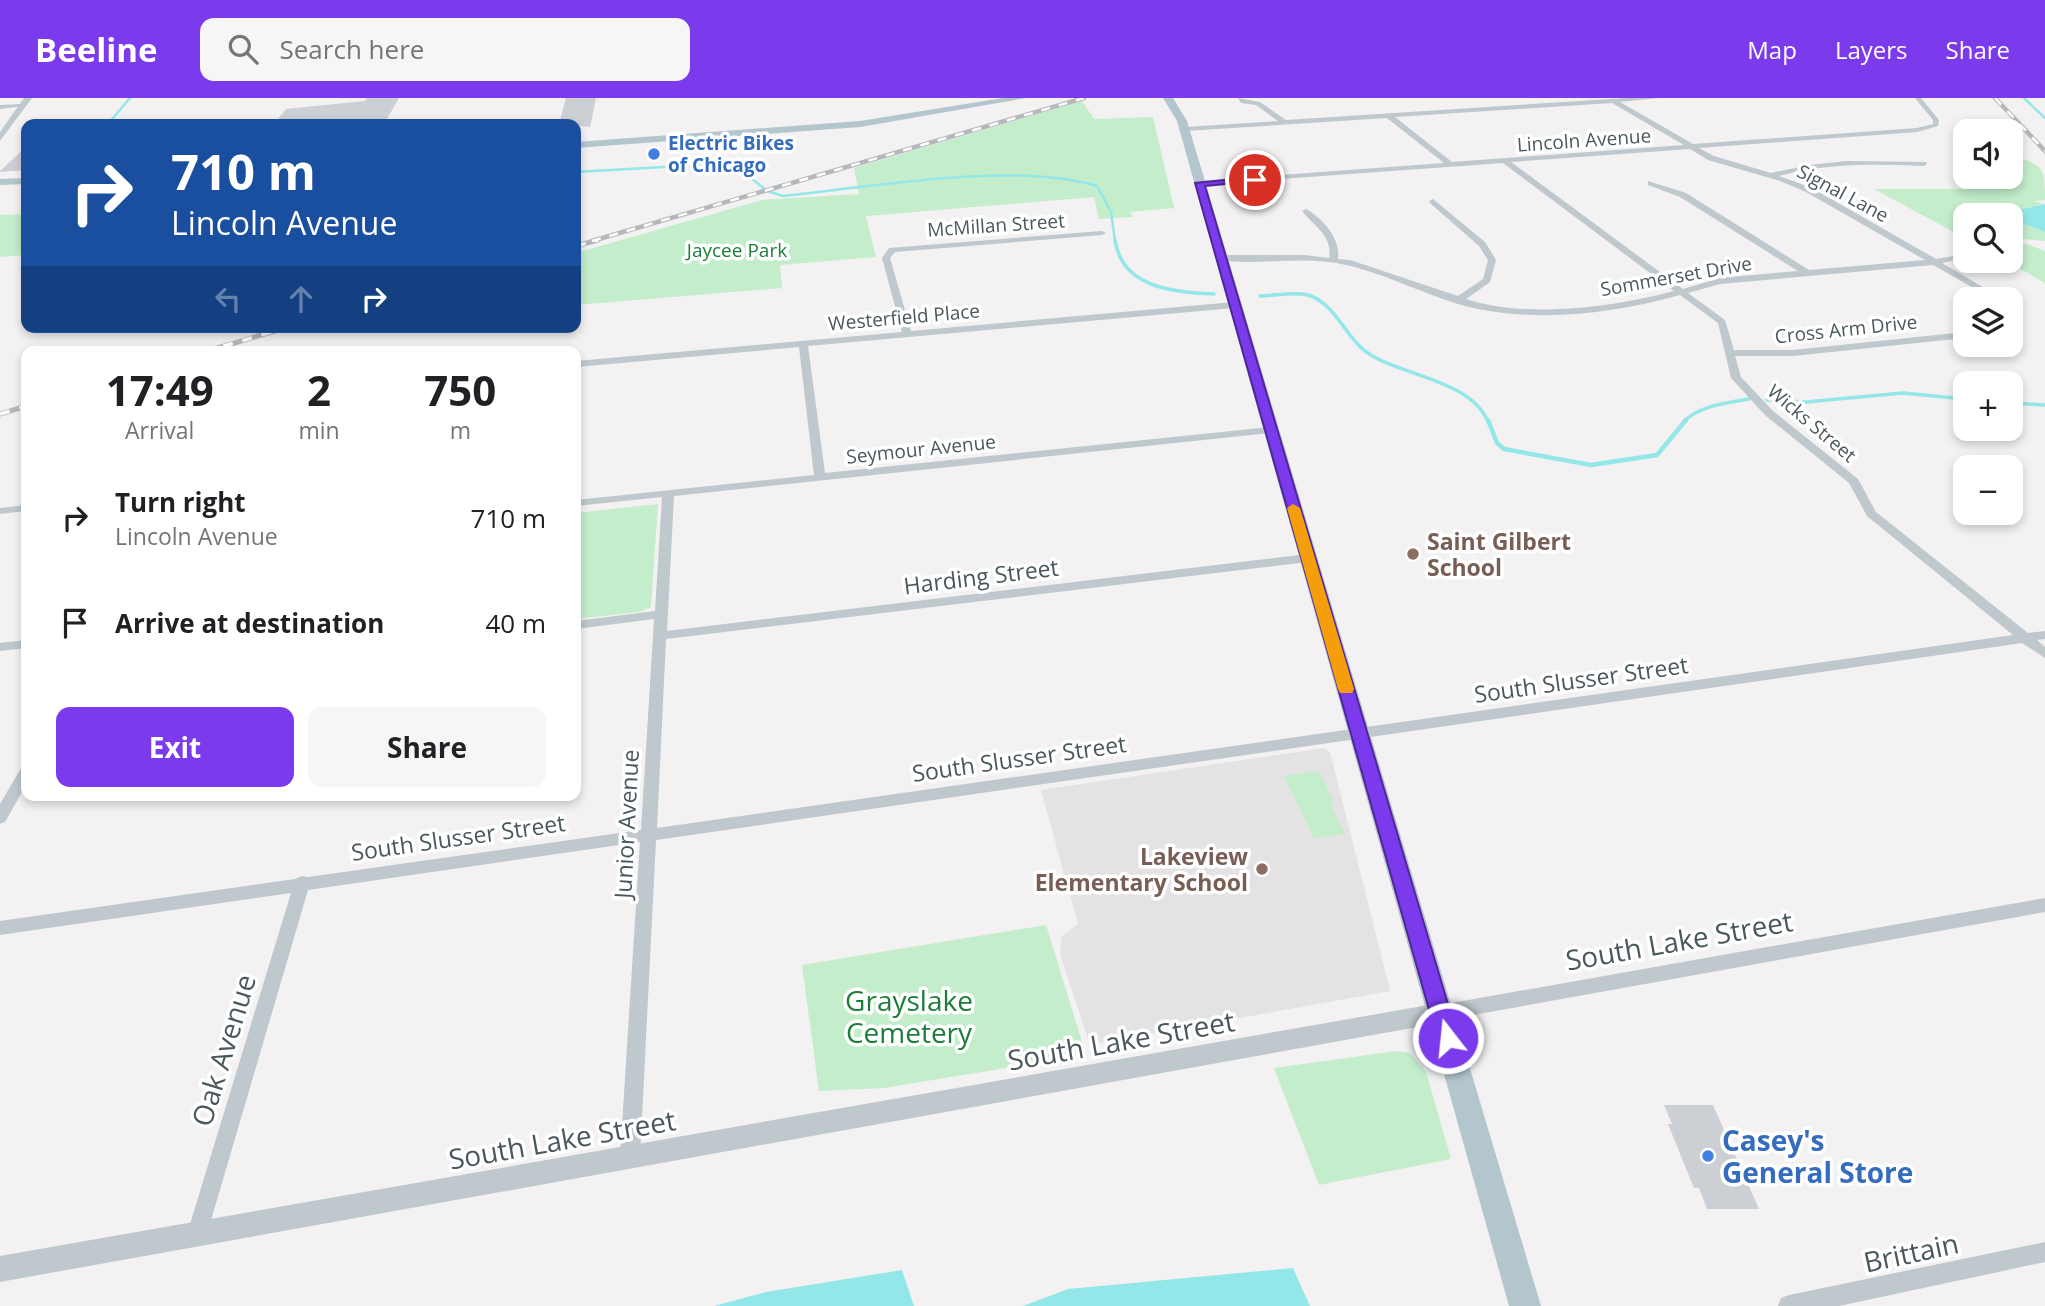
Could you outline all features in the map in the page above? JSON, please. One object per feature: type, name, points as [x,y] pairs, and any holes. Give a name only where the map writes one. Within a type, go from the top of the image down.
[{"type":"main road","points":[[581,145],[860,124],[1021,98]]},
{"type":"main road","points":[[1168,98],[1185,129],[1525,1306]]},
{"type":"main road","points":[[0,182],[21,181]]},
{"type":"street","points":[[0,138],[28,98]]},
{"type":"street","points":[[1241,98],[1243,103],[1259,101],[1285,123]]},
{"type":"street","points":[[1185,129],[1656,98]]},
{"type":"street","name":"Lincoln Avenue","points":[[1200,183],[1695,148],[1917,130],[1936,125],[1937,120],[1918,98]]},
{"type":"street","name":"Signal Lane","points":[[1610,99],[1724,163],[1809,190],[1934,262]]},
{"type":"street","points":[[0,107],[21,106]]},
{"type":"street","points":[[1389,116],[1451,165]]},
{"type":"street","name":"Wicks Street","points":[[1505,162],[1722,322],[1736,378],[1769,413],[1854,481],[1863,504],[1871,514],[2045,654]]},
{"type":"street","points":[[1771,176],[1796,169],[1885,162],[1923,164]]},
{"type":"street","points":[[1651,183],[1683,194],[1807,273]]},
{"type":"street","points":[[1433,201],[1482,244],[1492,260],[1487,280],[1458,300]]},
{"type":"street","points":[[1306,211],[1331,237],[1336,252],[1334,260]]},
{"type":"street","name":"McMillan Street","points":[[907,334],[886,258],[892,250],[1102,233]]},
{"type":"street","name":"Sommerset Drive","points":[[1221,258],[1334,260],[1367,267],[1493,310],[1534,313],[1637,304],[1720,281],[1953,258]]},
{"type":"street","points":[[1934,262],[1978,287]]},
{"type":"street","name":"Westerfield Place","points":[[581,363],[1234,305]]},
{"type":"street","name":"Cross Arm Drive","points":[[1731,353],[1793,353],[1953,336]]},
{"type":"street","points":[[803,343],[820,478]]},
{"type":"street","name":"Seymour Avenue","points":[[581,502],[1270,430]]},
{"type":"street","name":"Junior Avenue","points":[[630,1157],[668,493]]},
{"type":"street","points":[[0,511],[21,509]]},
{"type":"street","name":"Harding Street","points":[[660,636],[1308,558]]},
{"type":"street","points":[[581,624],[661,614]]},
{"type":"street","name":"South Slusser Street","points":[[0,928],[2045,635]]},
{"type":"street","points":[[0,647],[21,645]]},
{"type":"street","points":[[0,818],[21,781]]},
{"type":"street","name":"Oak Avenue","points":[[197,1234],[302,883]]},
{"type":"street","name":"South Lake Street","points":[[0,1269],[2045,905]]},
{"type":"street","name":"Brittain","points":[[1789,1306],[2045,1252]]},
{"type":"shaded area","points":[[1324,748],[1330,752],[1390,991],[1090,1045],[1060,954],[1062,936],[1078,924],[1041,790]]},
{"type":"green space","name":"Jaycee Park","points":[[1082,101],[1094,119],[1153,117],[1174,208],[1130,212],[1133,217],[1099,219],[1094,197],[866,216],[876,257],[780,265],[782,288],[581,305],[581,252],[762,200],[859,194],[854,168]]},
{"type":"green space","points":[[2023,159],[2036,165],[2043,173],[2045,200],[2034,201],[2044,204],[2023,209],[2023,203],[1953,203],[1953,232],[1874,189],[2023,189]]},
{"type":"green space","points":[[21,214],[21,255],[0,257],[0,215]]},
{"type":"green space","points":[[2023,223],[2045,232],[2045,241],[2024,239]]},
{"type":"green space","points":[[2023,243],[2045,251],[2045,283],[2023,270]]},
{"type":"green space","points":[[658,504],[651,607],[639,612],[581,618],[581,512]]},
{"type":"green space","points":[[1319,771],[1345,834],[1314,838],[1284,776]]},
{"type":"green space","name":"Grayslake Cemetery","points":[[1046,925],[1084,1048],[1073,1057],[884,1088],[819,1091],[802,965]]},
{"type":"green space","points":[[1397,1051],[1410,1053],[1426,1072],[1451,1159],[1319,1185],[1274,1068]]},
{"type":"water","points":[[2045,204],[2045,232],[2023,223],[2023,209]]},
{"type":"water","points":[[1293,1268],[1310,1306],[1023,1306],[1068,1289]]},
{"type":"water","points":[[902,1270],[914,1306],[714,1306],[766,1292]]},
{"type":"building","points":[[367,98],[399,98],[387,119],[278,119],[286,109],[365,101]]},
{"type":"building","points":[[566,98],[596,98],[590,127],[581,126],[581,119],[560,119]]},
{"type":"building","points":[[21,152],[21,170],[0,171]]},
{"type":"building","name":"Casey's General Store","points":[[1664,1105],[1713,1105],[1759,1209],[1707,1209],[1699,1188],[1694,1188],[1668,1124],[1672,1124]]},
{"type":"waterway","points":[[112,119],[130,98]]},
{"type":"waterway","points":[[2024,98],[2045,118]]},
{"type":"waterway","points":[[581,172],[733,163],[767,191],[783,196],[942,178],[1025,176],[1063,179],[1097,186],[1111,212],[1115,241]]},
{"type":"waterway","points":[[1115,240],[1120,256],[1139,278],[1167,289],[1214,294]]},
{"type":"waterway","points":[[1260,296],[1297,293],[1317,299],[1333,312],[1365,351],[1466,396],[1479,408],[1488,422]]},
{"type":"waterway","points":[[1767,400],[1806,402],[1903,393],[1953,398]]},
{"type":"waterway","points":[[1685,421],[1705,408],[1749,399]]},
{"type":"waterway","points":[[2023,404],[2045,405]]},
{"type":"waterway","points":[[1488,420],[1497,443],[1504,449],[1591,465],[1657,455],[1685,421]]},
{"type":"railway","points":[[592,241],[1084,98]]},
{"type":"railway","points":[[1995,98],[2045,151]]},
{"type":"railway","points":[[581,245],[598,240]]},
{"type":"railway","points":[[224,346],[268,333]]},
{"type":"railway","points":[[0,414],[21,408]]},
{"type":"slow traffic","points":[[1293,508],[1346,689]]},
{"type":"place","name":"Electric Bikes of Chicago","points":[[654,154]]},
{"type":"place","name":"Saint Gilbert School","points":[[1413,554]]},
{"type":"place","name":"Lakeview Elementary School","points":[[1262,869]]},
{"type":"place","name":"Casey's General Store","points":[[1708,1156]]},
{"type":"route","points":[[1255,180],[1200,183],[1448,1038]]}]
